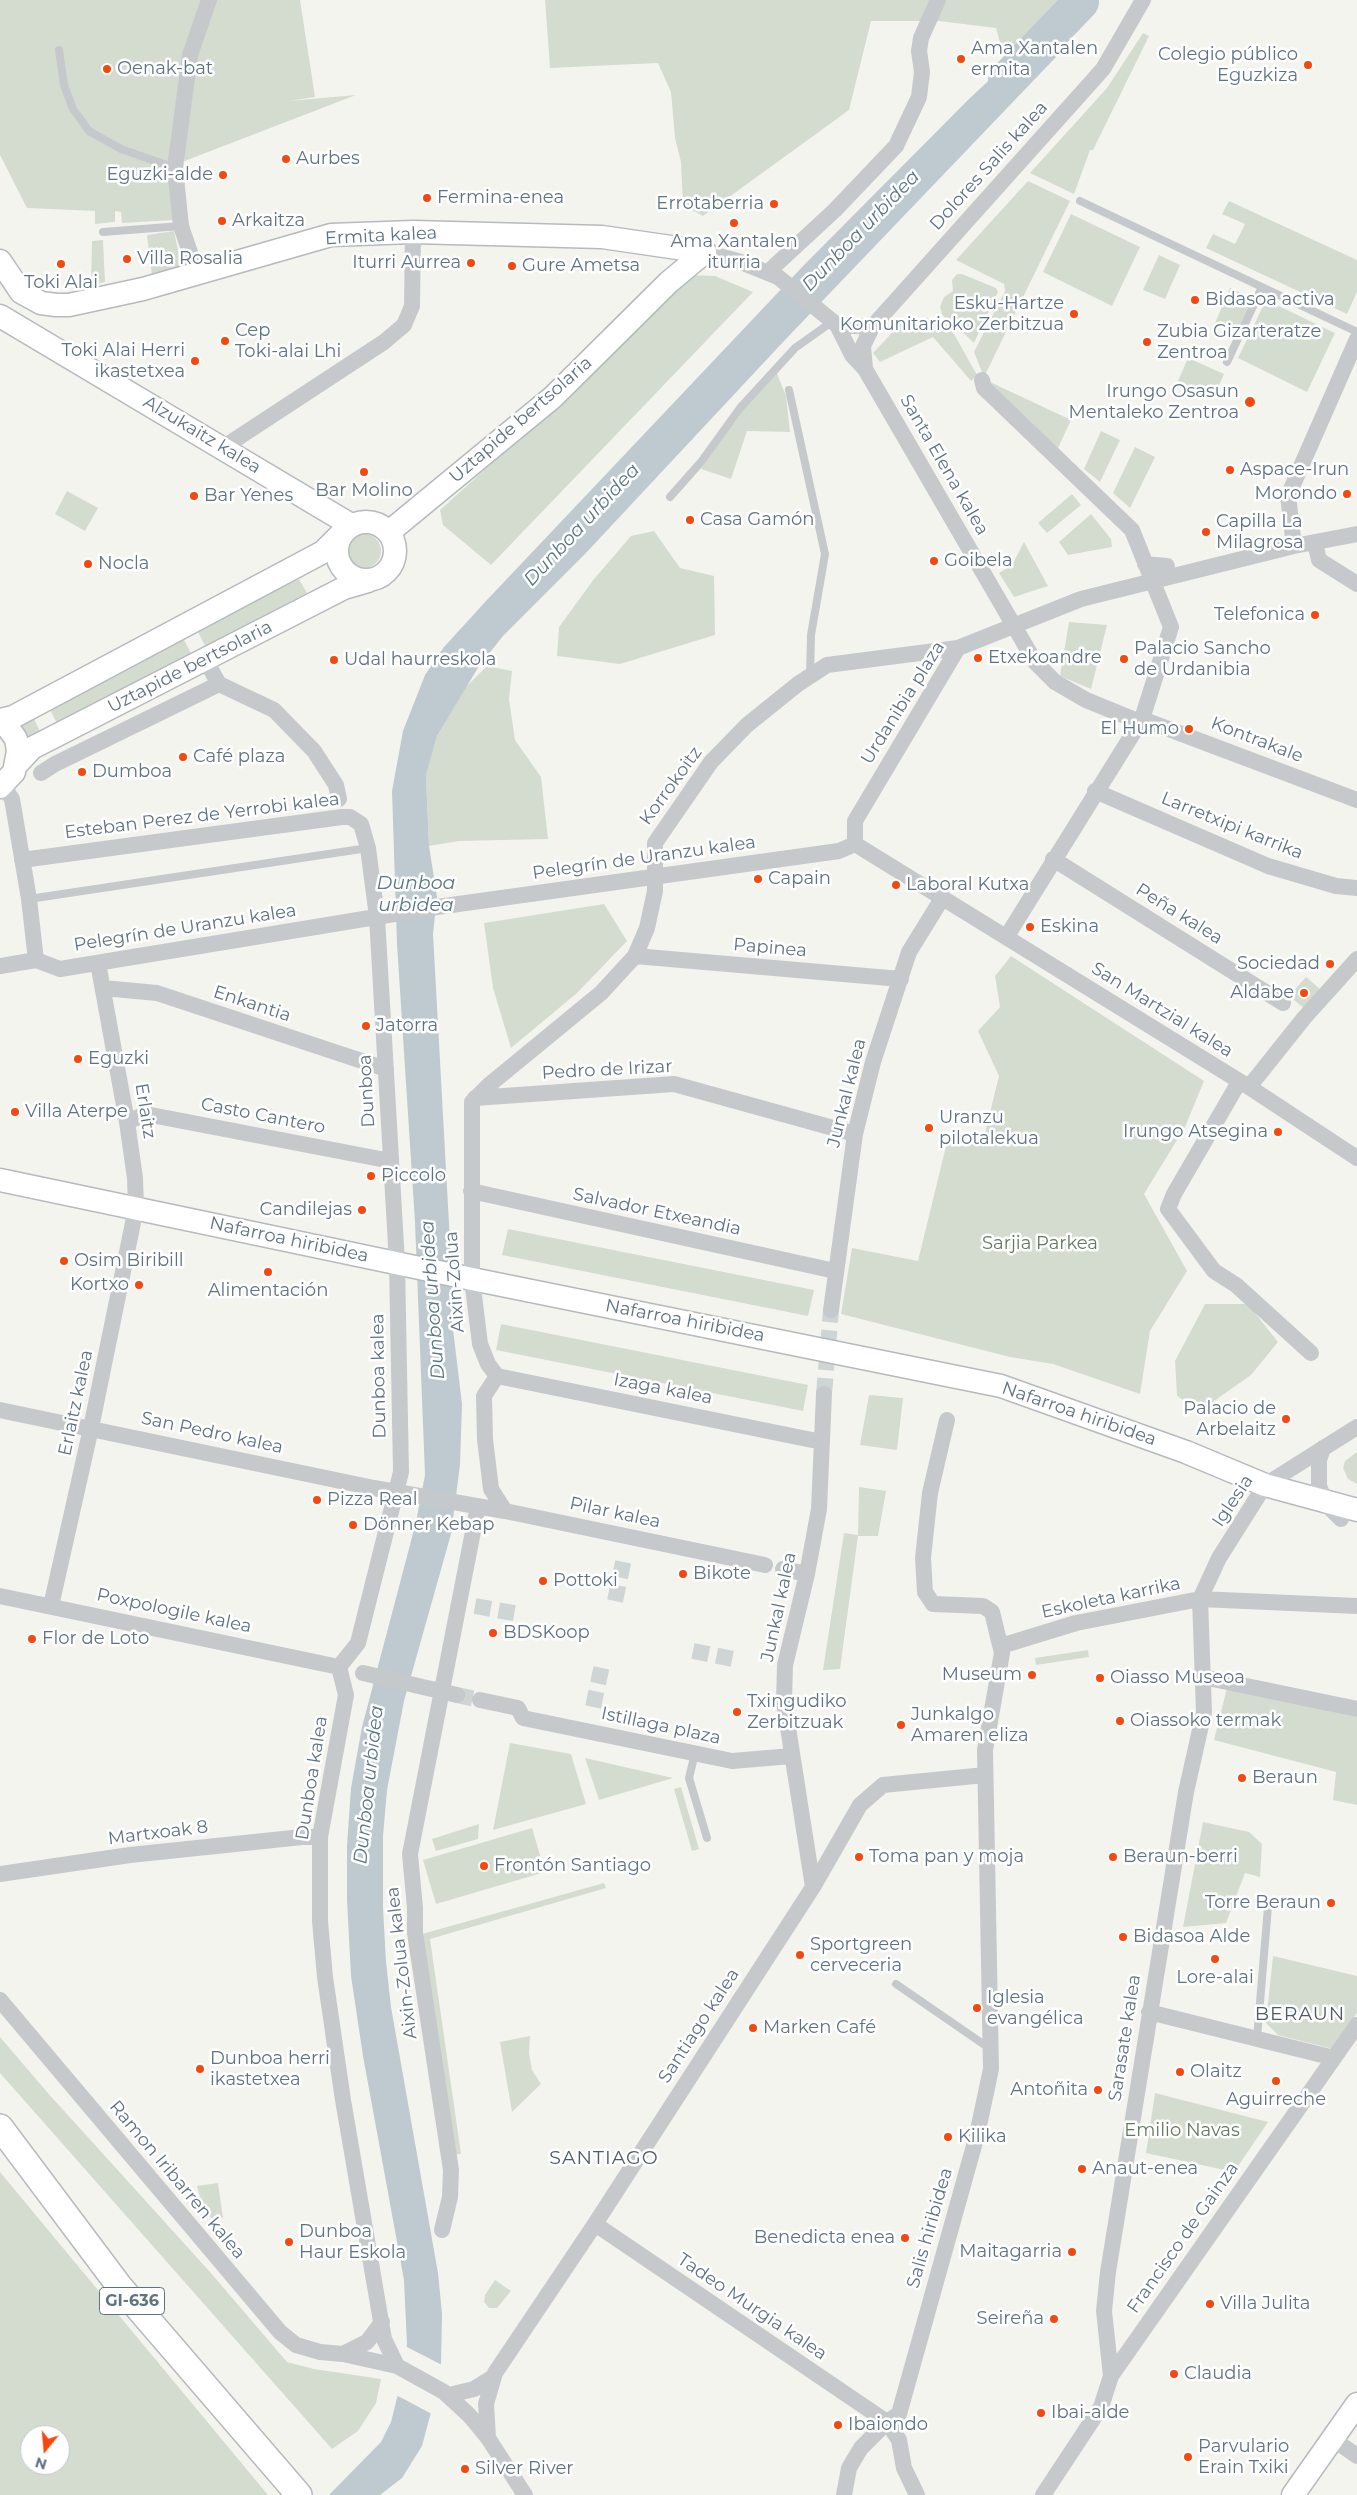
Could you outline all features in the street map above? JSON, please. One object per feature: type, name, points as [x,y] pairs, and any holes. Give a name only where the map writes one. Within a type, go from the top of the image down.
[{"type":"main road","name":"GI-636","points":[[0,2127],[120,2287],[299,2495]]},
{"type":"street","points":[[197,273],[181,226],[175,168],[190,55],[209,0]]},
{"type":"street","points":[[768,272],[836,210],[896,146],[919,96],[922,72],[919,51],[921,38],[938,0]]},
{"type":"street","name":"Dolores Salis kalea","points":[[865,369],[863,346],[872,327],[1103,69],[1143,0]]},
{"type":"street","points":[[226,450],[233,441],[384,342],[404,326],[412,306],[413,232]]},
{"type":"street","name":"Ermita kalea","points":[[0,261],[21,292],[42,303],[69,305],[142,289],[331,235],[413,232],[602,237],[706,252],[741,262],[783,280],[831,320]]},
{"type":"street","points":[[662,246],[669,282]]},
{"type":"street","name":"Uztapide bertsolaria","points":[[389,532],[553,397],[669,282],[706,252]]},
{"type":"street","name":"Alzukaitz kalea","points":[[0,316],[226,450],[346,530]]},
{"type":"street","points":[[831,320],[872,327]]},
{"type":"street","name":"Santa Elena kalea","points":[[831,320],[852,355],[865,369],[1014,626]]},
{"type":"street","points":[[1294,546],[1288,496],[1357,339]]},
{"type":"street","points":[[982,380],[984,388],[1132,530],[1151,582],[1171,627],[1141,720],[1053,858],[1007,936]]},
{"type":"street","points":[[0,720],[12,717],[323,552],[346,530],[361,521],[371,522],[389,532],[396,549],[391,567],[377,578],[368,581],[350,576],[338,562],[336,552],[346,530]]},
{"type":"street","name":"Urdanibia plaza","points":[[855,844],[855,821],[958,648],[1081,599],[1294,546],[1357,534]]},
{"type":"street","points":[[1315,543],[1319,560],[1357,584]]},
{"type":"street","points":[[1145,564],[1167,566]]},
{"type":"street","name":"Uztapide bertsolaria","points":[[1,786],[14,772],[17,764],[32,748],[344,588],[368,581]]},
{"type":"street","points":[[1014,626],[1035,662],[1055,682],[1086,700],[1141,720]]},
{"type":"street","name":"Korrokoitz","points":[[476,1098],[601,993],[635,956],[647,928],[654,890],[655,843],[711,762],[747,725],[827,665],[958,648]]},
{"type":"street","points":[[211,670],[219,684],[274,710],[314,751],[336,785],[338,799]]},
{"type":"street","points":[[41,773],[55,764],[219,684]]},
{"type":"street","points":[[0,720],[16,740],[17,764]]},
{"type":"street","name":"Kontrakale","points":[[1141,720],[1357,800]]},
{"type":"street","points":[[0,966],[36,960],[29,899],[12,799],[1,786]]},
{"type":"street","name":"Larretxipi karrika","points":[[1096,791],[1268,866],[1336,886],[1356,886]]},
{"type":"street","name":"Esteban Perez de Yerrobi kalea","points":[[22,860],[350,817],[361,824],[384,915]]},
{"type":"street","points":[[855,844],[943,897]]},
{"type":"street","name":"Pelegrín de Uranzu kalea","points":[[36,960],[60,969],[384,915],[839,851],[855,844]]},
{"type":"street","name":"Peña kalea","points":[[1053,858],[1283,1003]]},
{"type":"street","name":"San Martzial kalea","points":[[943,897],[1244,1084],[1357,1158]]},
{"type":"street","name":"Junkal kalea","points":[[831,1310],[855,1134],[873,1062],[910,952],[943,897]]},
{"type":"street","name":"Dunboa","points":[[384,915],[386,1069],[397,1263]]},
{"type":"street","name":"Papinea","points":[[635,956],[901,979]]},
{"type":"street","points":[[1311,1353],[1236,1285],[1214,1271],[1168,1209],[1174,1194],[1244,1084],[1357,959]]},
{"type":"street","name":"Erlaitz","points":[[98,963],[127,1122],[135,1178],[136,1208]]},
{"type":"street","name":"Enkantia","points":[[103,988],[157,993],[386,1069]]},
{"type":"street","name":"Pedro de Irizar","points":[[476,1098],[674,1084],[855,1134]]},
{"type":"street","name":"Aixin-Zolua","points":[[476,1098],[472,1102],[472,1279],[480,1344],[488,1364],[497,1376]]},
{"type":"street","name":"Casto Cantero","points":[[127,1122],[151,1115],[391,1161]]},
{"type":"street","name":"Nafarroa hiribidea","points":[[0,1180],[472,1279],[924,1368],[1001,1386],[1186,1452],[1264,1485],[1324,1500],[1352,1518]]},
{"type":"street","name":"Salvador Etxeandia","points":[[471,1191],[835,1271]]},
{"type":"street","name":"Erlaitz kalea","points":[[50,1606],[91,1428],[136,1208]]},
{"type":"street","name":"Dunboa kalea","points":[[397,1263],[401,1472],[358,1643],[339,1667],[346,1695],[320,1837],[320,1921],[325,1978],[343,2100],[384,2339],[399,2367]]},
{"type":"street","points":[[497,1376],[484,1396],[485,1438],[491,1489],[505,1511]]},
{"type":"street","name":"Izaga kalea","points":[[497,1376],[822,1442]]},
{"type":"street","name":"Junkal kalea","points":[[813,1887],[784,1702],[785,1665],[807,1574],[819,1510],[824,1394]]},
{"type":"street","name":"San Pedro kalea","points":[[0,1410],[397,1492],[457,1502]]},
{"type":"street","points":[[947,1420],[930,1493],[923,1558],[926,1592],[933,1604],[983,1606],[992,1612],[1001,1646],[1002,1659],[986,1743],[985,1776]]},
{"type":"street","name":"Iglesia","points":[[1200,1599],[1219,1558],[1264,1485],[1357,1427]]},
{"type":"street","points":[[1323,1448],[1317,1473],[1318,1486],[1324,1500]]},
{"type":"street","points":[[1264,1485],[1352,1518]]},
{"type":"street","name":"Pilar kalea","points":[[457,1502],[765,1565]]},
{"type":"street","name":"Aixin-Zolua kalea","points":[[442,2230],[450,2197],[451,2170],[415,1933],[410,1854],[449,1693],[467,1604],[478,1506]]},
{"type":"street","points":[[783,1569],[807,1574]]},
{"type":"street","name":"Poxpologile kalea","points":[[0,1596],[339,1667]]},
{"type":"street","name":"Eskoleta karrika","points":[[1001,1646],[1076,1623],[1200,1599],[1357,1606]]},
{"type":"street","name":"Sarasate kalea","points":[[1043,2495],[1101,2407],[1111,2376],[1104,2311],[1108,2272],[1186,1792],[1204,1712],[1200,1599]]},
{"type":"street","points":[[363,1673],[449,1693]]},
{"type":"street","points":[[1203,1677],[1357,1709]]},
{"type":"street","name":"Istillaga plaza","points":[[480,1700],[518,1708],[523,1718],[732,1761],[792,1756]]},
{"type":"street","name":"Santiago kalea","points":[[488,2438],[486,2404],[493,2377],[595,2224],[813,1887],[860,1805],[883,1785],[985,1776]]},
{"type":"street","name":"Salis hiribidea","points":[[844,2495],[849,2468],[860,2448],[887,2422],[899,2414],[977,2135],[991,2069],[985,1776]]},
{"type":"street","name":"Martxoak 8","points":[[0,1874],[130,1855],[302,1837],[320,1837]]},
{"type":"street","name":"Ramon Iribarren kalea","points":[[0,2000],[280,2332],[296,2344],[320,2352],[343,2354],[399,2367],[444,2392],[488,2438],[525,2495]]},
{"type":"street","points":[[1149,2012],[1334,2058]]},
{"type":"street","name":"Francisco de Gainza","points":[[1111,2376],[1357,2025]]},
{"type":"street","name":"Tadeo Murgia kalea","points":[[595,2224],[887,2422]]},
{"type":"street","points":[[343,2354],[367,2342],[382,2322]]},
{"type":"street","name":"Santiago kalea","points":[[444,2392],[474,2389],[493,2377]]},
{"type":"street","points":[[1293,2495],[1357,2404]]},
{"type":"street","points":[[887,2422],[899,2440],[904,2468],[918,2495]]},
{"type":"street","points":[[1333,2438],[1357,2456]]},
{"type":"lane","points":[[58,50],[64,84],[73,109],[89,131],[121,149],[175,168]]},
{"type":"lane","points":[[1080,201],[1357,332]]},
{"type":"lane","points":[[103,232],[181,226]]},
{"type":"lane","points":[[1227,362],[1262,287]]},
{"type":"lane","points":[[670,497],[701,462],[740,408],[795,348],[831,320]]},
{"type":"lane","points":[[789,390],[825,554],[811,635],[810,676]]},
{"type":"lane","points":[[29,899],[368,848]]},
{"type":"lane","points":[[695,1753],[689,1778],[707,1838]]},
{"type":"lane","points":[[1257,2038],[1268,1907]]},
{"type":"lane","points":[[896,1984],[992,2050]]},
{"type":"green space","points":[[0,0],[300,0],[315,97],[289,101],[356,95],[182,162],[174,220],[122,223],[121,212],[115,211],[115,222],[95,224],[95,211],[27,208],[0,155]]},
{"type":"green space","points":[[545,0],[1093,0],[1058,46],[1033,66],[1007,68],[996,28],[939,21],[871,21],[849,110],[703,216],[683,205],[681,162],[675,138],[671,92],[658,63],[550,68]]},
{"type":"green space","points":[[1143,33],[1149,36],[1093,150],[1090,150],[1074,194],[1030,173],[1107,88]]},
{"type":"green space","points":[[1028,181],[1070,201],[984,377],[974,352],[1005,291],[1004,284],[956,260]]},
{"type":"green space","points":[[1229,201],[1357,260],[1357,292],[1347,314],[1206,248],[1213,234],[1235,244],[1245,224],[1222,214]]},
{"type":"green space","points":[[1071,214],[1140,247],[1112,306],[1043,272]]},
{"type":"green space","points":[[174,231],[182,269],[152,276],[147,235]]},
{"type":"green space","points":[[103,240],[105,282],[91,285],[92,241]]},
{"type":"green space","points":[[1159,255],[1180,265],[1165,299],[1143,290]]},
{"type":"green space","points":[[957,274],[962,274],[996,288],[998,292],[974,343],[956,326],[947,321],[940,307],[944,297],[953,291],[952,280]]},
{"type":"green space","points":[[687,275],[715,276],[753,292],[491,565],[443,525],[440,510],[522,436]]},
{"type":"green space","points":[[1230,288],[1252,298],[1237,332],[1215,323]]},
{"type":"green space","points":[[1266,300],[1335,333],[1307,392],[1238,358]]},
{"type":"green space","points":[[930,318],[945,324],[954,334],[977,375],[971,381],[933,337],[880,362],[873,353],[905,319]]},
{"type":"green space","points":[[1188,358],[1224,374],[1214,397],[1178,381]]},
{"type":"green space","points":[[776,371],[786,396],[790,432],[747,431],[731,479],[701,469],[739,413]]},
{"type":"green space","points":[[990,382],[1071,420],[1058,448],[989,387]]},
{"type":"green space","points":[[1101,431],[1120,440],[1100,482],[1084,469]]},
{"type":"green space","points":[[1135,447],[1155,457],[1130,508],[1113,493]]},
{"type":"green space","points":[[67,491],[98,508],[85,531],[55,514]]},
{"type":"green space","points":[[1072,494],[1081,505],[1047,533],[1038,523]]},
{"type":"green space","points":[[1091,514],[1111,539],[1112,547],[1068,555],[1059,542]]},
{"type":"green space","points":[[654,531],[680,568],[714,576],[715,635],[620,664],[557,656],[559,627],[594,579],[631,536]]},
{"type":"green space","points":[[364,534],[376,539],[381,551],[376,563],[364,568],[352,563],[347,551],[352,539]]},
{"type":"green space","points":[[1024,542],[1048,586],[1014,597],[999,573],[1012,565]]},
{"type":"green space","points":[[299,579],[307,593],[205,646],[197,630]]},
{"type":"green space","points":[[1069,622],[1107,625],[1091,689],[1060,676]]},
{"type":"green space","points":[[183,638],[191,653],[57,723],[49,708]]},
{"type":"green space","points":[[487,666],[512,671],[509,699],[515,740],[541,777],[548,839],[459,841],[429,846],[426,776],[437,736],[466,687]]},
{"type":"green space","points":[[33,717],[40,731],[26,738],[17,724]]},
{"type":"green space","points":[[604,904],[627,941],[577,993],[511,1048],[493,988],[484,923]]},
{"type":"green space","name":"Sarjia Parkea","points":[[1011,956],[1204,1081],[1185,1127],[1144,1194],[1187,1271],[1150,1331],[1140,1394],[1053,1364],[1010,1357],[841,1314],[852,1248],[918,1261],[947,1142],[966,1147],[984,1137],[999,1076],[978,1031],[1000,1007],[995,976]]},
{"type":"green space","name":"Aldabe","points":[[1306,977],[1320,989],[1305,1009],[1289,996]]},
{"type":"green space","points":[[508,1229],[814,1290],[808,1316],[502,1255]]},
{"type":"green space","points":[[1205,1304],[1248,1304],[1278,1342],[1251,1375],[1200,1411],[1177,1396],[1175,1361]]},
{"type":"green space","points":[[501,1324],[808,1385],[803,1411],[496,1350]]},
{"type":"green space","points":[[869,1395],[903,1398],[897,1450],[860,1445]]},
{"type":"green space","points":[[1357,1452],[1357,1484],[1348,1479],[1343,1468],[1345,1461]]},
{"type":"green space","points":[[859,1487],[886,1491],[878,1536],[858,1536],[840,1669],[823,1670],[844,1533],[858,1535]]},
{"type":"green space","points":[[1088,1650],[1089,1657],[1036,1665],[1035,1658]]},
{"type":"green space","points":[[1227,1688],[1357,1717],[1357,1805],[1333,1800],[1336,1772],[1214,1740]]},
{"type":"green space","points":[[510,1743],[571,1754],[586,1804],[493,1830]]},
{"type":"green space","points":[[585,1758],[673,1778],[599,1800]]},
{"type":"green space","points":[[681,1787],[699,1849],[692,1851],[674,1789]]},
{"type":"green space","points":[[1203,1822],[1249,1832],[1262,1844],[1260,1877],[1245,1873],[1226,1923],[1183,1927]]},
{"type":"green space","points":[[479,1824],[478,1839],[436,1851],[432,1839]]},
{"type":"green space","name":"Frontón Santiago","points":[[532,1828],[545,1872],[436,1904],[423,1860]]},
{"type":"green space","points":[[604,1883],[606,1888],[430,1939],[461,2154],[451,2155],[422,1934]]},
{"type":"green space","points":[[1273,1956],[1357,1976],[1357,2013],[1333,2049],[1278,2035],[1266,2023]]},
{"type":"green space","points":[[530,2036],[529,2053],[532,2070],[541,2084],[512,2112],[500,2042]]},
{"type":"green space","points":[[0,2037],[47,2092],[210,2272],[287,2362],[314,2369],[381,2379],[376,2403],[358,2431],[332,2449],[0,2073]]},
{"type":"green space","name":"Emilio Navas","points":[[1155,2093],[1268,2122],[1234,2172],[1146,2153]]},
{"type":"green space","points":[[0,2172],[268,2495],[0,2495]]},
{"type":"green space","points":[[218,2183],[223,2218],[213,2220],[203,2209],[197,2186]]},
{"type":"green space","points":[[495,2280],[511,2291],[497,2308],[489,2308],[484,2302],[485,2295]]},
{"type":"water","name":"Dunboa urbidea","points":[[1037,43],[1056,57],[784,341],[585,554],[503,636],[479,666],[437,736],[426,776],[429,846],[437,897],[433,934],[450,1242],[452,1321],[462,1404],[460,1465],[451,1534],[404,1701],[387,1790],[383,1836],[383,1908],[391,2007],[438,2273],[442,2314],[441,2364],[434,2401],[422,2446],[402,2478],[380,2495],[329,2495],[381,2442],[391,2422],[407,2344],[404,2280],[363,2056],[351,1976],[347,1900],[347,1846],[351,1788],[362,1727],[416,1522],[425,1475],[415,1222],[397,944],[392,791],[403,731],[425,675],[444,647],[486,601],[805,264],[969,99],[1013,58]]},
{"type":"pier","points":[[405,2346],[442,2365],[432,2414],[396,2395]]},
{"type":"waterway","name":"Dunboa urbidea","points":[[1006,80],[1081,2]]},
{"type":"tunnel","points":[[824,1394],[831,1310]]},
{"type":"tunnel","points":[[615,1601],[624,1558]]},
{"type":"tunnel","points":[[475,1606],[519,1614]]},
{"type":"tunnel","points":[[693,1651],[738,1660]]},
{"type":"tunnel","points":[[593,1707],[602,1665]]},
{"type":"tunnel","points":[[457,1695],[480,1700]]},
{"type":"place","name":"Ama Xantalen ermita","points":[[961,59]]},
{"type":"place","name":"Colegio público Eguzkiza","points":[[1308,65]]},
{"type":"place","name":"Oenak-bat","points":[[107,69]]},
{"type":"place","name":"Aurbes","points":[[286,159]]},
{"type":"place","name":"Eguzki-alde","points":[[223,175]]},
{"type":"place","name":"Fermina-enea","points":[[427,198]]},
{"type":"place","name":"Errotaberria","points":[[774,204]]},
{"type":"place","name":"Arkaitza","points":[[222,221]]},
{"type":"place","name":"Ama Xantalen iturria","points":[[734,223]]},
{"type":"place","name":"Villa Rosalia","points":[[127,259]]},
{"type":"place","name":"Iturri Aurrea","points":[[471,263]]},
{"type":"place","name":"Toki Alai","points":[[61,264]]},
{"type":"place","name":"Gure Ametsa","points":[[512,266]]},
{"type":"place","name":"Bidasoa activa","points":[[1195,300]]},
{"type":"place","name":"Esku-Hartze Komunitarioko Zerbitzua","points":[[1074,314]]},
{"type":"place","name":"Cep Toki-alai Lhi","points":[[225,341]]},
{"type":"place","name":"Zubia Gizarteratze Zentroa","points":[[1147,342]]},
{"type":"place","name":"Toki Alai Herri ikastetxea","points":[[195,361]]},
{"type":"place","name":"Irungo Osasun Mentaleko Zentroa","points":[[1250,402]]},
{"type":"place","name":"Aspace-Irun","points":[[1230,470]]},
{"type":"place","name":"Bar Molino","points":[[364,472]]},
{"type":"place","name":"Morondo","points":[[1347,494]]},
{"type":"place","name":"Bar Yenes","points":[[194,496]]},
{"type":"place","name":"Casa Gamón","points":[[690,520]]},
{"type":"place","name":"Capilla La Milagrosa","points":[[1206,532]]},
{"type":"place","name":"Goibela","points":[[934,561]]},
{"type":"place","name":"Nocla","points":[[88,564]]},
{"type":"place","name":"Telefonica","points":[[1315,615]]},
{"type":"place","name":"Etxekoandre","points":[[978,658]]},
{"type":"place","name":"Palacio Sancho de Urdanibia","points":[[1124,659]]},
{"type":"place","name":"Udal haurreskola","points":[[334,660]]},
{"type":"place","name":"El Humo","points":[[1189,729]]},
{"type":"place","name":"Café plaza","points":[[183,757]]},
{"type":"place","name":"Dumboa","points":[[82,772]]},
{"type":"place","name":"Capain","points":[[758,879]]},
{"type":"place","name":"Laboral Kutxa","points":[[896,885]]},
{"type":"place","name":"Eskina","points":[[1030,927]]},
{"type":"place","name":"Sociedad","points":[[1330,964]]},
{"type":"place","name":"Aldabe","points":[[1304,993]]},
{"type":"place","name":"Jatorra","points":[[366,1026]]},
{"type":"place","name":"Eguzki","points":[[78,1059]]},
{"type":"place","name":"Villa Aterpe","points":[[15,1112]]},
{"type":"place","name":"Uranzu pilotalekua","points":[[929,1128]]},
{"type":"place","name":"Irungo Atsegina","points":[[1278,1132]]},
{"type":"place","name":"Piccolo","points":[[371,1176]]},
{"type":"place","name":"Candilejas","points":[[362,1210]]},
{"type":"place","name":"Osim Biribill","points":[[64,1261]]},
{"type":"place","name":"Alimentación","points":[[268,1272]]},
{"type":"place","name":"Kortxo","points":[[139,1285]]},
{"type":"place","name":"Palacio de Arbelaitz","points":[[1286,1419]]},
{"type":"place","name":"Pizza Real","points":[[317,1500]]},
{"type":"place","name":"Dönner Kebap","points":[[353,1525]]},
{"type":"place","name":"Bikote","points":[[683,1574]]},
{"type":"place","name":"Pottoki","points":[[543,1581]]},
{"type":"place","name":"BDSKoop","points":[[493,1633]]},
{"type":"place","name":"Flor de Loto","points":[[32,1639]]},
{"type":"place","name":"Museum","points":[[1032,1675]]},
{"type":"place","name":"Oiasso Museoa","points":[[1100,1678]]},
{"type":"place","name":"Txingudiko Zerbitzuak","points":[[737,1712]]},
{"type":"place","name":"Oiassoko termak","points":[[1120,1721]]},
{"type":"place","name":"Junkalgo Amaren eliza","points":[[901,1725]]},
{"type":"place","name":"Beraun","points":[[1242,1778]]},
{"type":"place","name":"Toma pan y moja","points":[[859,1857]]},
{"type":"place","name":"Beraun-berri","points":[[1113,1857]]},
{"type":"place","name":"Frontón Santiago","points":[[484,1866]]},
{"type":"place","name":"Torre Beraun","points":[[1331,1903]]},
{"type":"place","name":"Bidasoa Alde","points":[[1123,1937]]},
{"type":"place","name":"Sportgreen cerveceria","points":[[800,1955]]},
{"type":"place","name":"Lore-alai","points":[[1215,1959]]},
{"type":"place","name":"Iglesia evangélica","points":[[977,2008]]},
{"type":"place","name":"Marken Café","points":[[753,2028]]},
{"type":"place","name":"Dunboa herri ikastetxea","points":[[200,2069]]},
{"type":"place","name":"Olaitz","points":[[1180,2072]]},
{"type":"place","name":"Aguirreche","points":[[1276,2081]]},
{"type":"place","name":"Antoñita","points":[[1098,2090]]},
{"type":"place","name":"Kilika","points":[[948,2137]]},
{"type":"place","name":"Anaut-enea","points":[[1082,2169]]},
{"type":"place","name":"Benedicta enea","points":[[905,2238]]},
{"type":"place","name":"Dunboa Haur Eskola","points":[[289,2242]]},
{"type":"place","name":"Maitagarria","points":[[1072,2252]]},
{"type":"place","name":"Villa Julita","points":[[1210,2304]]},
{"type":"place","name":"Seireña","points":[[1054,2319]]},
{"type":"place","name":"Claudia","points":[[1174,2374]]},
{"type":"place","name":"Ibai-alde","points":[[1041,2413]]},
{"type":"place","name":"Ibaiondo","points":[[838,2425]]},
{"type":"place","name":"Parvulario Erain Txiki","points":[[1188,2457]]},
{"type":"place","name":"Silver River","points":[[465,2469]]},
{"type":"district","name":"BERAUN","points":[[1300,2014]]},
{"type":"district","name":"SANTIAGO","points":[[604,2158]]}]
